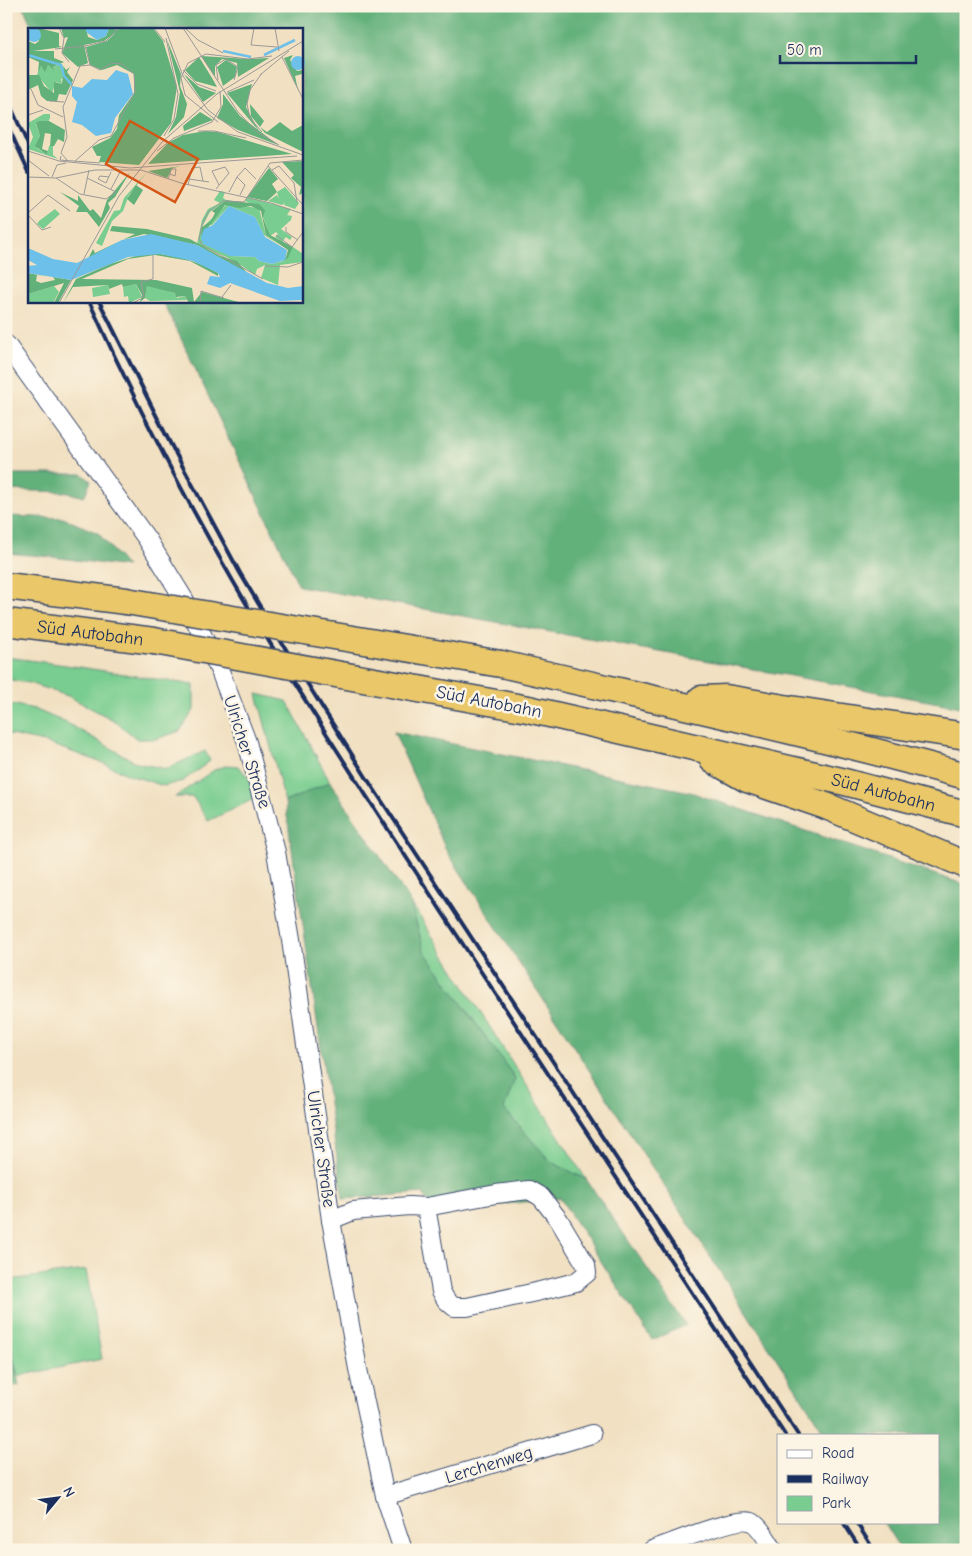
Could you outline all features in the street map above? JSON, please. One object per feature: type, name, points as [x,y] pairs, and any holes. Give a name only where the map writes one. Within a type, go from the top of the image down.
[{"type":"highway","name":"Süd Autobahn","points":[[6,586],[126,600],[500,664],[665,701],[966,776]]},
{"type":"highway","name":"Süd Autobahn","points":[[6,622],[154,641],[528,709],[842,781],[966,814]]},
{"type":"highway","points":[[665,701],[726,698],[966,736]]},
{"type":"highway","points":[[682,743],[747,779],[826,806],[966,865]]},
{"type":"street","name":"Ulricher Straße","points":[[6,344],[147,539],[182,596],[220,671],[247,742],[276,852],[291,940],[331,1220],[358,1369],[385,1496],[403,1550]]},
{"type":"street","name":"Ulricher Straße","points":[[331,1220],[353,1210],[409,1206],[426,1207],[529,1190],[541,1197],[559,1220],[582,1257],[587,1273],[576,1282],[467,1307],[454,1307],[446,1300],[441,1291],[426,1207]]},
{"type":"street","name":"Lerchenweg","points":[[385,1496],[592,1434]]},
{"type":"street","points":[[652,1550],[745,1520],[753,1523],[760,1529],[774,1550]]},
{"type":"green space","points":[[23,6],[966,6],[966,708],[299,586],[163,302],[302,302],[302,28],[33,28]]},
{"type":"green space","points":[[6,474],[82,474],[91,481],[84,497],[66,492],[6,490]]},
{"type":"green space","points":[[6,516],[63,518],[98,533],[127,567],[6,553]]},
{"type":"green space","points":[[6,657],[194,685],[194,710],[180,731],[156,739],[137,739],[115,721],[68,696],[29,683],[6,679]]},
{"type":"green space","points":[[257,694],[287,701],[330,782],[285,802]]},
{"type":"green space","points":[[6,703],[34,709],[69,724],[137,763],[166,769],[205,751],[210,761],[183,781],[164,786],[129,775],[103,763],[44,742],[6,734]]},
{"type":"green space","points":[[394,732],[690,792],[966,885],[966,1550],[901,1550],[884,1524],[940,1524],[940,1434],[825,1434],[446,850]]},
{"type":"green space","points":[[228,765],[238,766],[249,778],[254,799],[208,821],[193,797],[175,797],[214,770]]},
{"type":"green space","points":[[330,782],[410,901],[424,951],[515,1078],[504,1109],[551,1162],[586,1179],[686,1325],[652,1340],[560,1198],[434,1212],[423,1193],[343,1199],[285,802]]},
{"type":"green space","points":[[410,901],[586,1179],[551,1162],[504,1109],[515,1078],[424,951]]},
{"type":"green space","points":[[86,1270],[102,1359],[18,1376],[6,1328],[9,1280]]},
{"type":"green space","points":[[9,1280],[6,1328],[6,1281]]},
{"type":"green space","points":[[6,1328],[19,1385],[6,1388]]},
{"type":"railway","points":[[6,96],[28,145]]},
{"type":"railway","points":[[6,122],[28,170]]},
{"type":"railway","points":[[89,302],[139,407],[175,477],[213,547],[285,668],[451,926],[784,1434]]},
{"type":"railway","points":[[100,302],[169,441],[240,573],[282,643],[366,777],[797,1434]]},
{"type":"railway","points":[[844,1524],[861,1550]]},
{"type":"railway","points":[[857,1524],[874,1550]]}]
